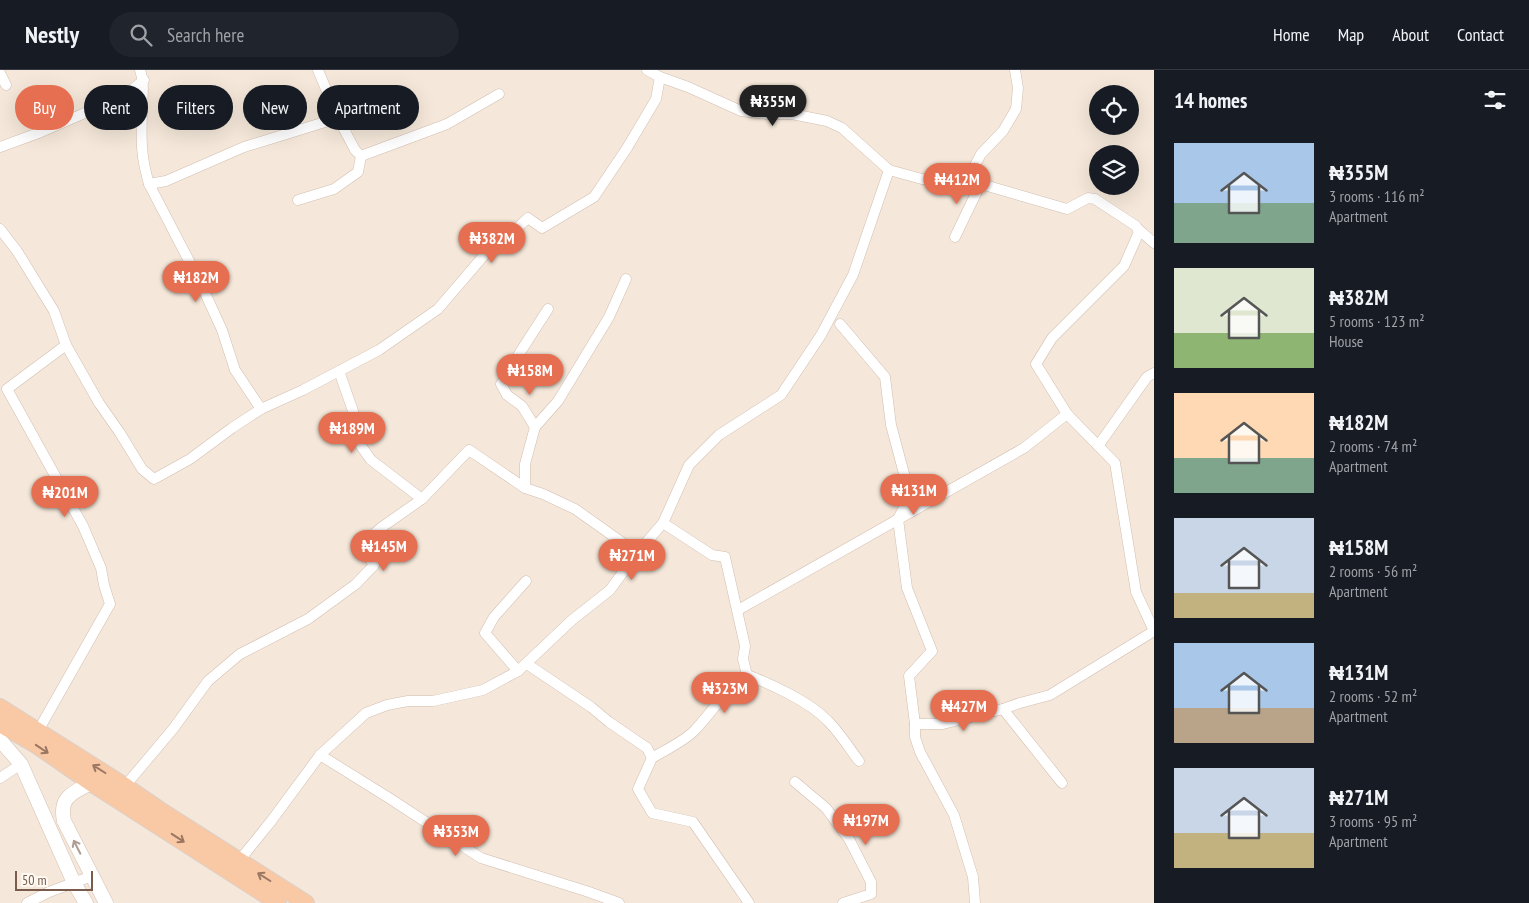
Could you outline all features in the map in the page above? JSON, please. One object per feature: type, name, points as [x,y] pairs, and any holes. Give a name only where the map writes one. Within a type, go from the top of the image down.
[{"type":"highway","points":[[0,708],[126,786],[306,903]]},
{"type":"highway","points":[[0,724],[36,745],[91,783],[278,903]]},
{"type":"main road","points":[[0,740],[21,764],[74,883],[86,903]]},
{"type":"main road","points":[[91,783],[67,798],[62,806],[64,821],[106,903]]},
{"type":"street","points":[[318,70],[324,85]]},
{"type":"street","points":[[647,70],[740,111],[792,114],[827,121],[842,128],[888,170],[922,178],[967,180],[1066,209],[1088,198],[1095,199],[1136,226],[1154,243]]},
{"type":"street","points":[[967,180],[981,154],[1003,131],[1016,108],[1018,88],[1015,70]]},
{"type":"street","points":[[0,73],[6,85]]},
{"type":"street","points":[[133,85],[142,75]]},
{"type":"street","points":[[0,229],[17,252],[54,312],[66,345],[98,403],[120,433],[142,469],[154,479],[190,459],[261,409],[380,350],[438,310],[492,246],[509,235],[528,218],[542,228],[594,197],[628,148],[656,98],[660,77]]},
{"type":"street","points":[[361,156],[447,124],[499,94]]},
{"type":"street","points":[[0,146],[41,132],[84,113]]},
{"type":"street","points":[[149,184],[166,181],[244,147],[317,124]]},
{"type":"street","points":[[142,130],[142,154],[149,184],[200,282],[222,330],[235,370],[261,409]]},
{"type":"street","points":[[344,130],[355,150],[361,156]]},
{"type":"street","points":[[298,200],[334,189],[358,172],[361,156]]},
{"type":"street","points":[[239,861],[320,755],[366,714],[386,705],[408,701],[433,701],[483,690],[518,672],[572,620],[610,590],[636,553],[663,523],[689,465],[719,435],[781,395],[821,335],[853,274],[888,170]]},
{"type":"street","points":[[955,237],[981,184]]},
{"type":"street","points":[[915,724],[943,724],[1050,695],[1154,631],[1136,592],[1115,463],[1067,414],[1036,364],[1052,338],[1124,266],[1139,232],[1138,229]]},
{"type":"street","points":[[525,488],[525,464],[535,427],[558,401],[610,317],[626,279]]},
{"type":"street","points":[[535,427],[522,406],[507,396],[502,384],[548,309]]},
{"type":"street","points":[[840,324],[885,377],[890,425],[910,496],[898,519],[907,588],[932,651],[909,676],[915,736],[920,752],[954,815],[973,877],[975,903]]},
{"type":"street","points":[[38,732],[110,604],[100,568],[83,526],[7,389],[66,345]]},
{"type":"street","points":[[339,371],[352,411],[356,439],[371,460],[422,499]]},
{"type":"street","points":[[1098,446],[1147,377],[1154,373]]},
{"type":"street","points":[[738,610],[1024,448],[1067,414]]},
{"type":"street","points":[[126,786],[173,729],[208,681],[240,654],[308,619],[356,584],[374,565],[361,546],[382,527],[422,499],[469,450],[525,488],[575,509],[636,553]]},
{"type":"street","points":[[663,523],[712,555],[725,556],[745,646],[743,659],[747,675]]},
{"type":"street","points":[[518,672],[485,633],[494,617],[526,580]]},
{"type":"street","points":[[527,664],[647,748],[652,758]]},
{"type":"street","points":[[747,675],[739,680],[693,732],[652,758],[638,789],[652,813],[693,822],[749,903]]},
{"type":"street","points":[[747,675],[761,680],[804,703],[828,720],[859,761]]},
{"type":"street","points":[[1003,709],[1062,783]]},
{"type":"street","points":[[320,755],[480,858],[619,903]]},
{"type":"street","points":[[0,778],[21,764]]},
{"type":"street","points":[[795,782],[826,808],[849,839],[871,882],[871,894],[843,903]]},
{"type":"street","points":[[27,903],[92,876]]},
{"type":"shaded area","points":[[0,70],[1154,70],[1154,903],[0,903]]}]
